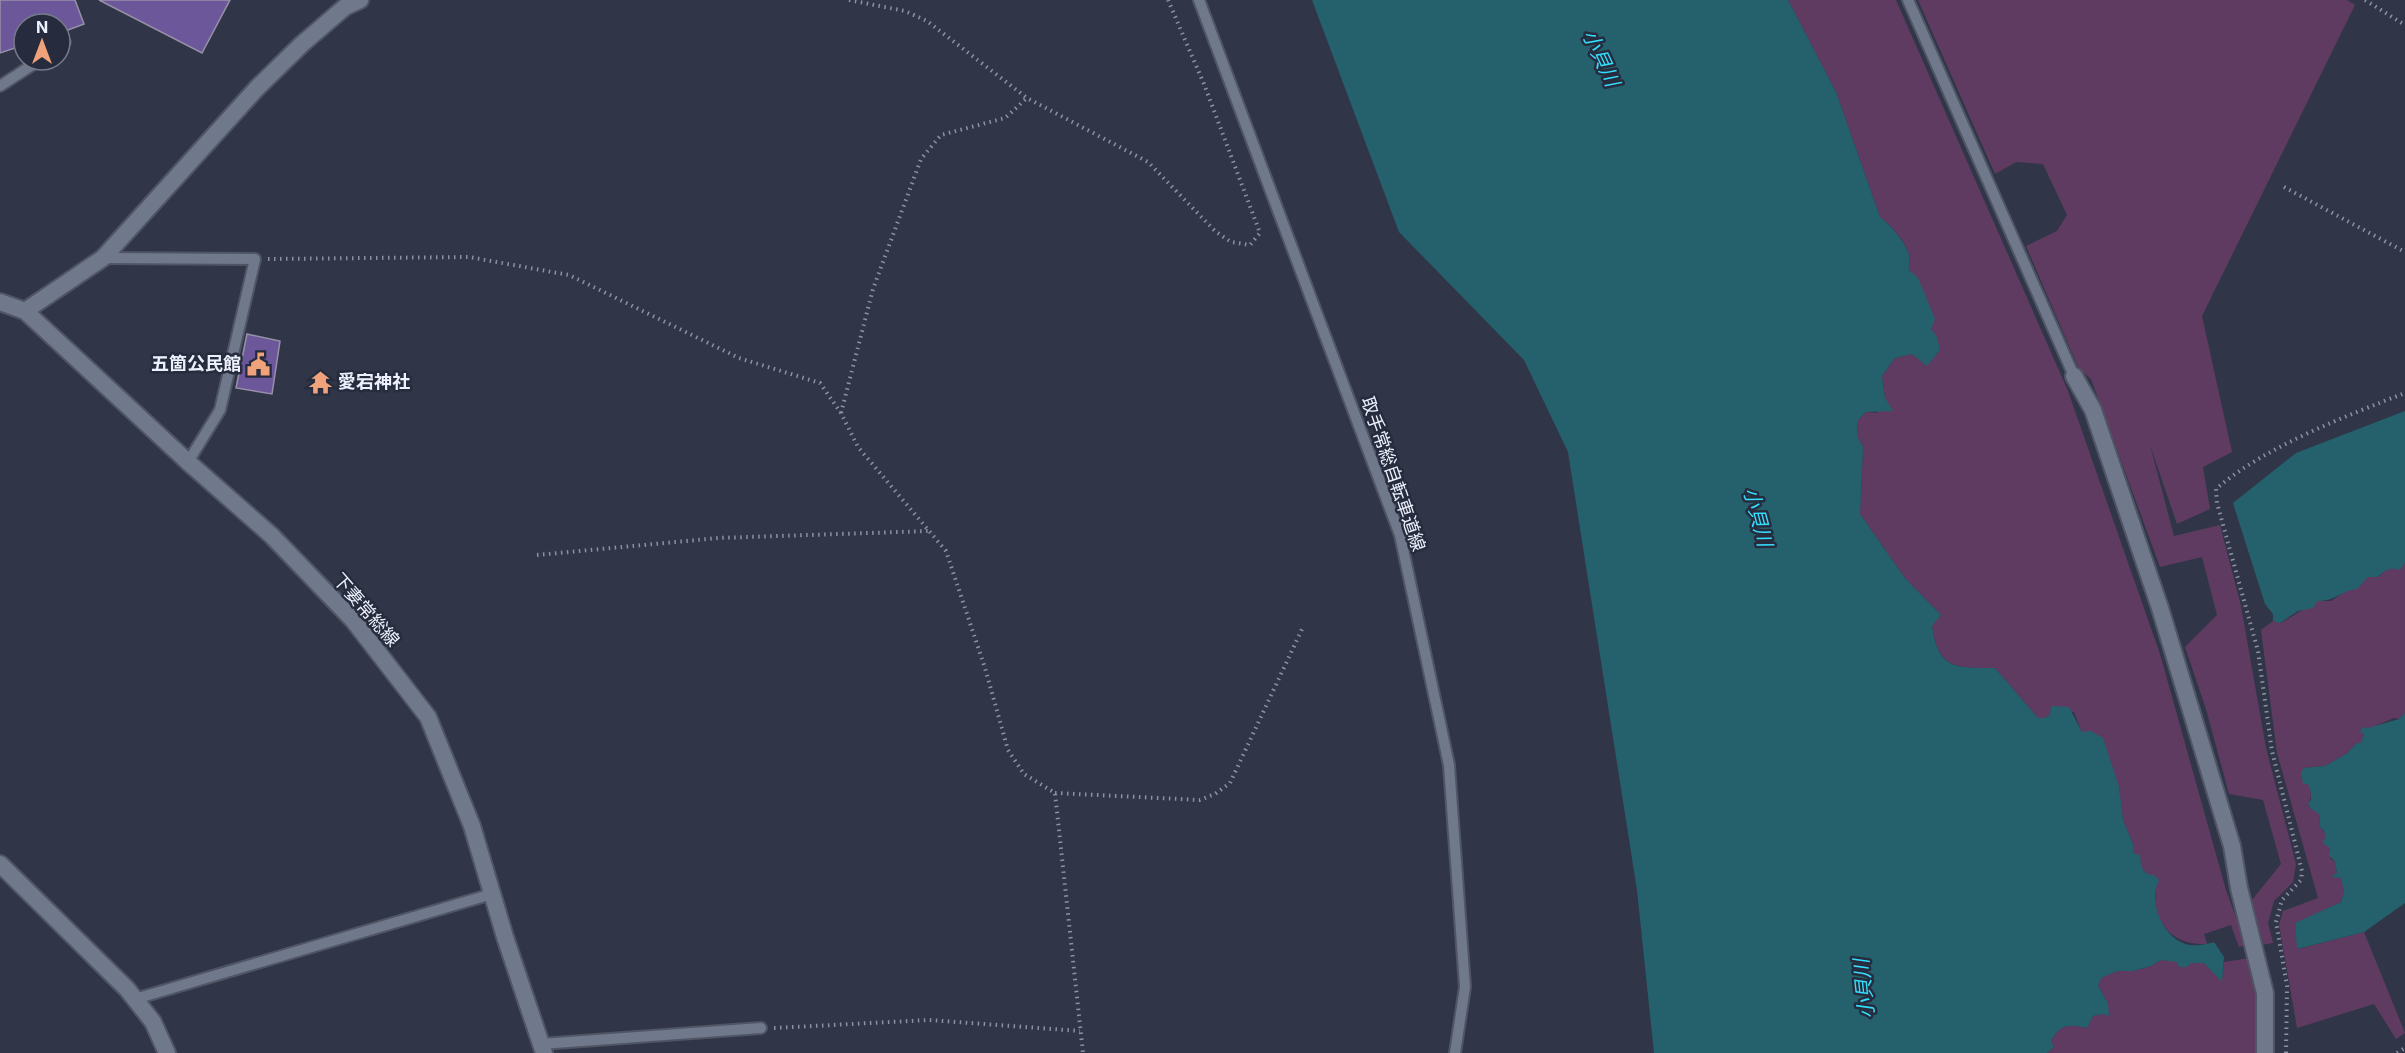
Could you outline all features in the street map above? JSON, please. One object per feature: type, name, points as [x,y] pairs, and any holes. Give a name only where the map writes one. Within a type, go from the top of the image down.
[{"type":"street","points":[[26,312],[104,258],[257,88],[302,44],[345,8],[360,0]]},
{"type":"street","name":"下妻常総線","points":[[0,302],[26,312],[188,462],[271,535],[353,620],[428,717],[472,826],[543,1049]]},
{"type":"street","points":[[2074,375],[2093,410],[2160,608],[2232,846],[2239,888],[2265,993],[2265,1053]]},
{"type":"street","points":[[0,864],[135,999],[153,1022],[167,1053]]},
{"type":"lane","name":"取手常総自転車道線","points":[[1199,0],[1400,535],[1449,765],[1465,987],[1455,1053]]},
{"type":"lane","points":[[1908,0],[2074,375]]},
{"type":"lane","points":[[0,86],[22,72]]},
{"type":"lane","points":[[104,258],[255,259],[220,410],[188,462]]},
{"type":"lane","points":[[135,999],[492,894]]},
{"type":"lane","points":[[543,1049],[761,1028]]},
{"type":"path","points":[[849,0],[905,11],[927,21],[1027,98],[1148,162],[1215,231],[1232,242],[1251,245],[1260,233],[1204,84],[1168,0]]},
{"type":"path","points":[[2364,0],[2405,25]]},
{"type":"path","points":[[841,413],[873,289],[921,159],[940,135],[1005,118],[1027,98]]},
{"type":"path","points":[[2284,187],[2405,252]]},
{"type":"path","points":[[255,259],[469,257],[568,275],[739,358],[819,383],[841,413],[858,447],[946,551],[985,668],[1008,750],[1024,774],[1055,793],[1200,800],[1215,794],[1230,783],[1303,627]]},
{"type":"path","points":[[2286,1053],[2287,986],[2276,922],[2282,900],[2301,880],[2302,871],[2272,751],[2258,651],[2217,502],[2216,489],[2280,447],[2405,393]]},
{"type":"path","points":[[537,555],[718,538],[929,531]]},
{"type":"path","points":[[1055,793],[1083,1053]]},
{"type":"path","points":[[761,1028],[929,1020],[1080,1031]]},
{"type":"path","points":[[2397,1053],[2405,1048]]},
{"type":"shaded area","points":[[1788,0],[1896,0],[2068,391],[2160,654],[2226,890],[2246,945],[2239,947],[2231,925],[2204,934],[2207,944],[2190,943],[2169,932],[2159,918],[2156,909],[2154,883],[2141,867],[2140,856],[2133,853],[2133,844],[2123,820],[2119,787],[2082,733],[2074,712],[2051,707],[2050,715],[2038,718],[1995,668],[1970,668],[1951,663],[1944,658],[1935,640],[1932,625],[1941,615],[1905,578],[1860,514],[1863,447],[1857,436],[1858,420],[1866,412],[1877,413],[1885,398],[1882,376],[1895,358],[1912,354],[1927,365],[1940,350],[1928,320],[1919,283],[1909,270],[1908,250],[1898,234],[1880,217],[1836,92]]},
{"type":"shaded area","points":[[1918,0],[2347,0],[2355,5],[2202,316],[2232,452],[2203,467],[2210,509],[2177,524],[2150,445],[2174,536],[2220,525],[2241,606],[2266,748],[2296,864],[2293,882],[2274,901],[2268,923],[2273,943],[2261,945],[2251,901],[2281,864],[2263,800],[2229,794],[2206,709],[2185,647],[2217,615],[2202,557],[2160,567],[2091,379],[2079,369],[2026,246],[2057,231],[2067,215],[2043,164],[2016,162],[1995,174]]},
{"type":"shaded area","points":[[2405,563],[2405,713],[2399,719],[2394,718],[2361,732],[2364,734],[2361,743],[2357,743],[2346,754],[2325,766],[2304,768],[2311,791],[2308,804],[2319,814],[2320,827],[2327,837],[2331,859],[2335,862],[2337,873],[2332,876],[2341,878],[2344,891],[2341,902],[2295,924],[2298,949],[2364,932],[2405,1033],[2396,1039],[2374,1004],[2297,1028],[2279,925],[2283,911],[2318,898],[2277,753],[2261,630],[2273,621],[2281,623],[2317,601],[2331,601],[2368,577],[2378,577],[2386,570]]},
{"type":"shaded area","points":[[2250,958],[2258,1002],[2255,1053],[2047,1053],[2054,1047],[2051,1041],[2054,1035],[2062,1028],[2075,1026],[2087,1028],[2093,1016],[2102,1014],[2108,1003],[2098,986],[2100,978],[2117,971],[2133,971],[2151,966],[2161,960],[2204,963],[2222,981],[2224,962]]},
{"type":"water","name":"小貝川","points":[[1312,0],[1788,0],[1836,92],[1880,217],[1897,234],[1908,250],[1909,270],[1918,278],[1935,319],[1931,329],[1937,337],[1940,350],[1927,366],[1912,354],[1895,358],[1882,376],[1885,398],[1893,411],[1866,412],[1858,420],[1857,436],[1863,447],[1860,514],[1905,578],[1941,615],[1932,626],[1939,651],[1944,659],[1951,664],[1970,668],[1995,668],[2038,718],[2050,715],[2051,706],[2069,707],[2082,732],[2091,731],[2103,738],[2119,787],[2123,820],[2133,844],[2133,853],[2140,855],[2145,872],[2154,875],[2159,880],[2155,899],[2160,919],[2172,936],[2181,942],[2202,945],[2214,942],[2224,957],[2222,982],[2204,963],[2191,963],[2187,967],[2179,967],[2177,962],[2161,960],[2151,966],[2133,971],[2117,971],[2101,978],[2098,986],[2108,1003],[2109,1016],[2102,1014],[2093,1016],[2087,1028],[2070,1026],[2062,1028],[2054,1035],[2051,1041],[2054,1047],[2047,1053],[1654,1053],[1637,890],[1568,452],[1524,360],[1399,232]]},
{"type":"water","points":[[2405,411],[2405,563],[2400,570],[2390,569],[2378,577],[2368,577],[2357,589],[2317,601],[2313,608],[2298,611],[2280,623],[2273,621],[2273,614],[2265,604],[2233,503],[2296,453]]},
{"type":"water","points":[[2405,713],[2405,903],[2364,932],[2297,949],[2295,923],[2341,902],[2344,891],[2341,878],[2331,877],[2337,873],[2335,862],[2329,855],[2330,848],[2323,841],[2326,837],[2320,827],[2319,814],[2310,808],[2308,803],[2311,800],[2311,792],[2308,784],[2303,784],[2301,772],[2304,768],[2325,766],[2346,754],[2357,743],[2361,743],[2364,734],[2360,732],[2363,727],[2368,728],[2399,719]]},
{"type":"building","points":[[0,0],[75,0],[84,24],[72,28],[72,12],[12,12],[12,49],[0,53]]},
{"type":"building","points":[[99,0],[230,0],[202,53]]},
{"type":"building","name":"五箇公民館","points":[[247,334],[280,341],[272,394],[236,388]]},
{"type":"place","name":"五箇公民館","points":[[259,364]]},
{"type":"place","name":"愛宕神社","points":[[320,382]]}]
